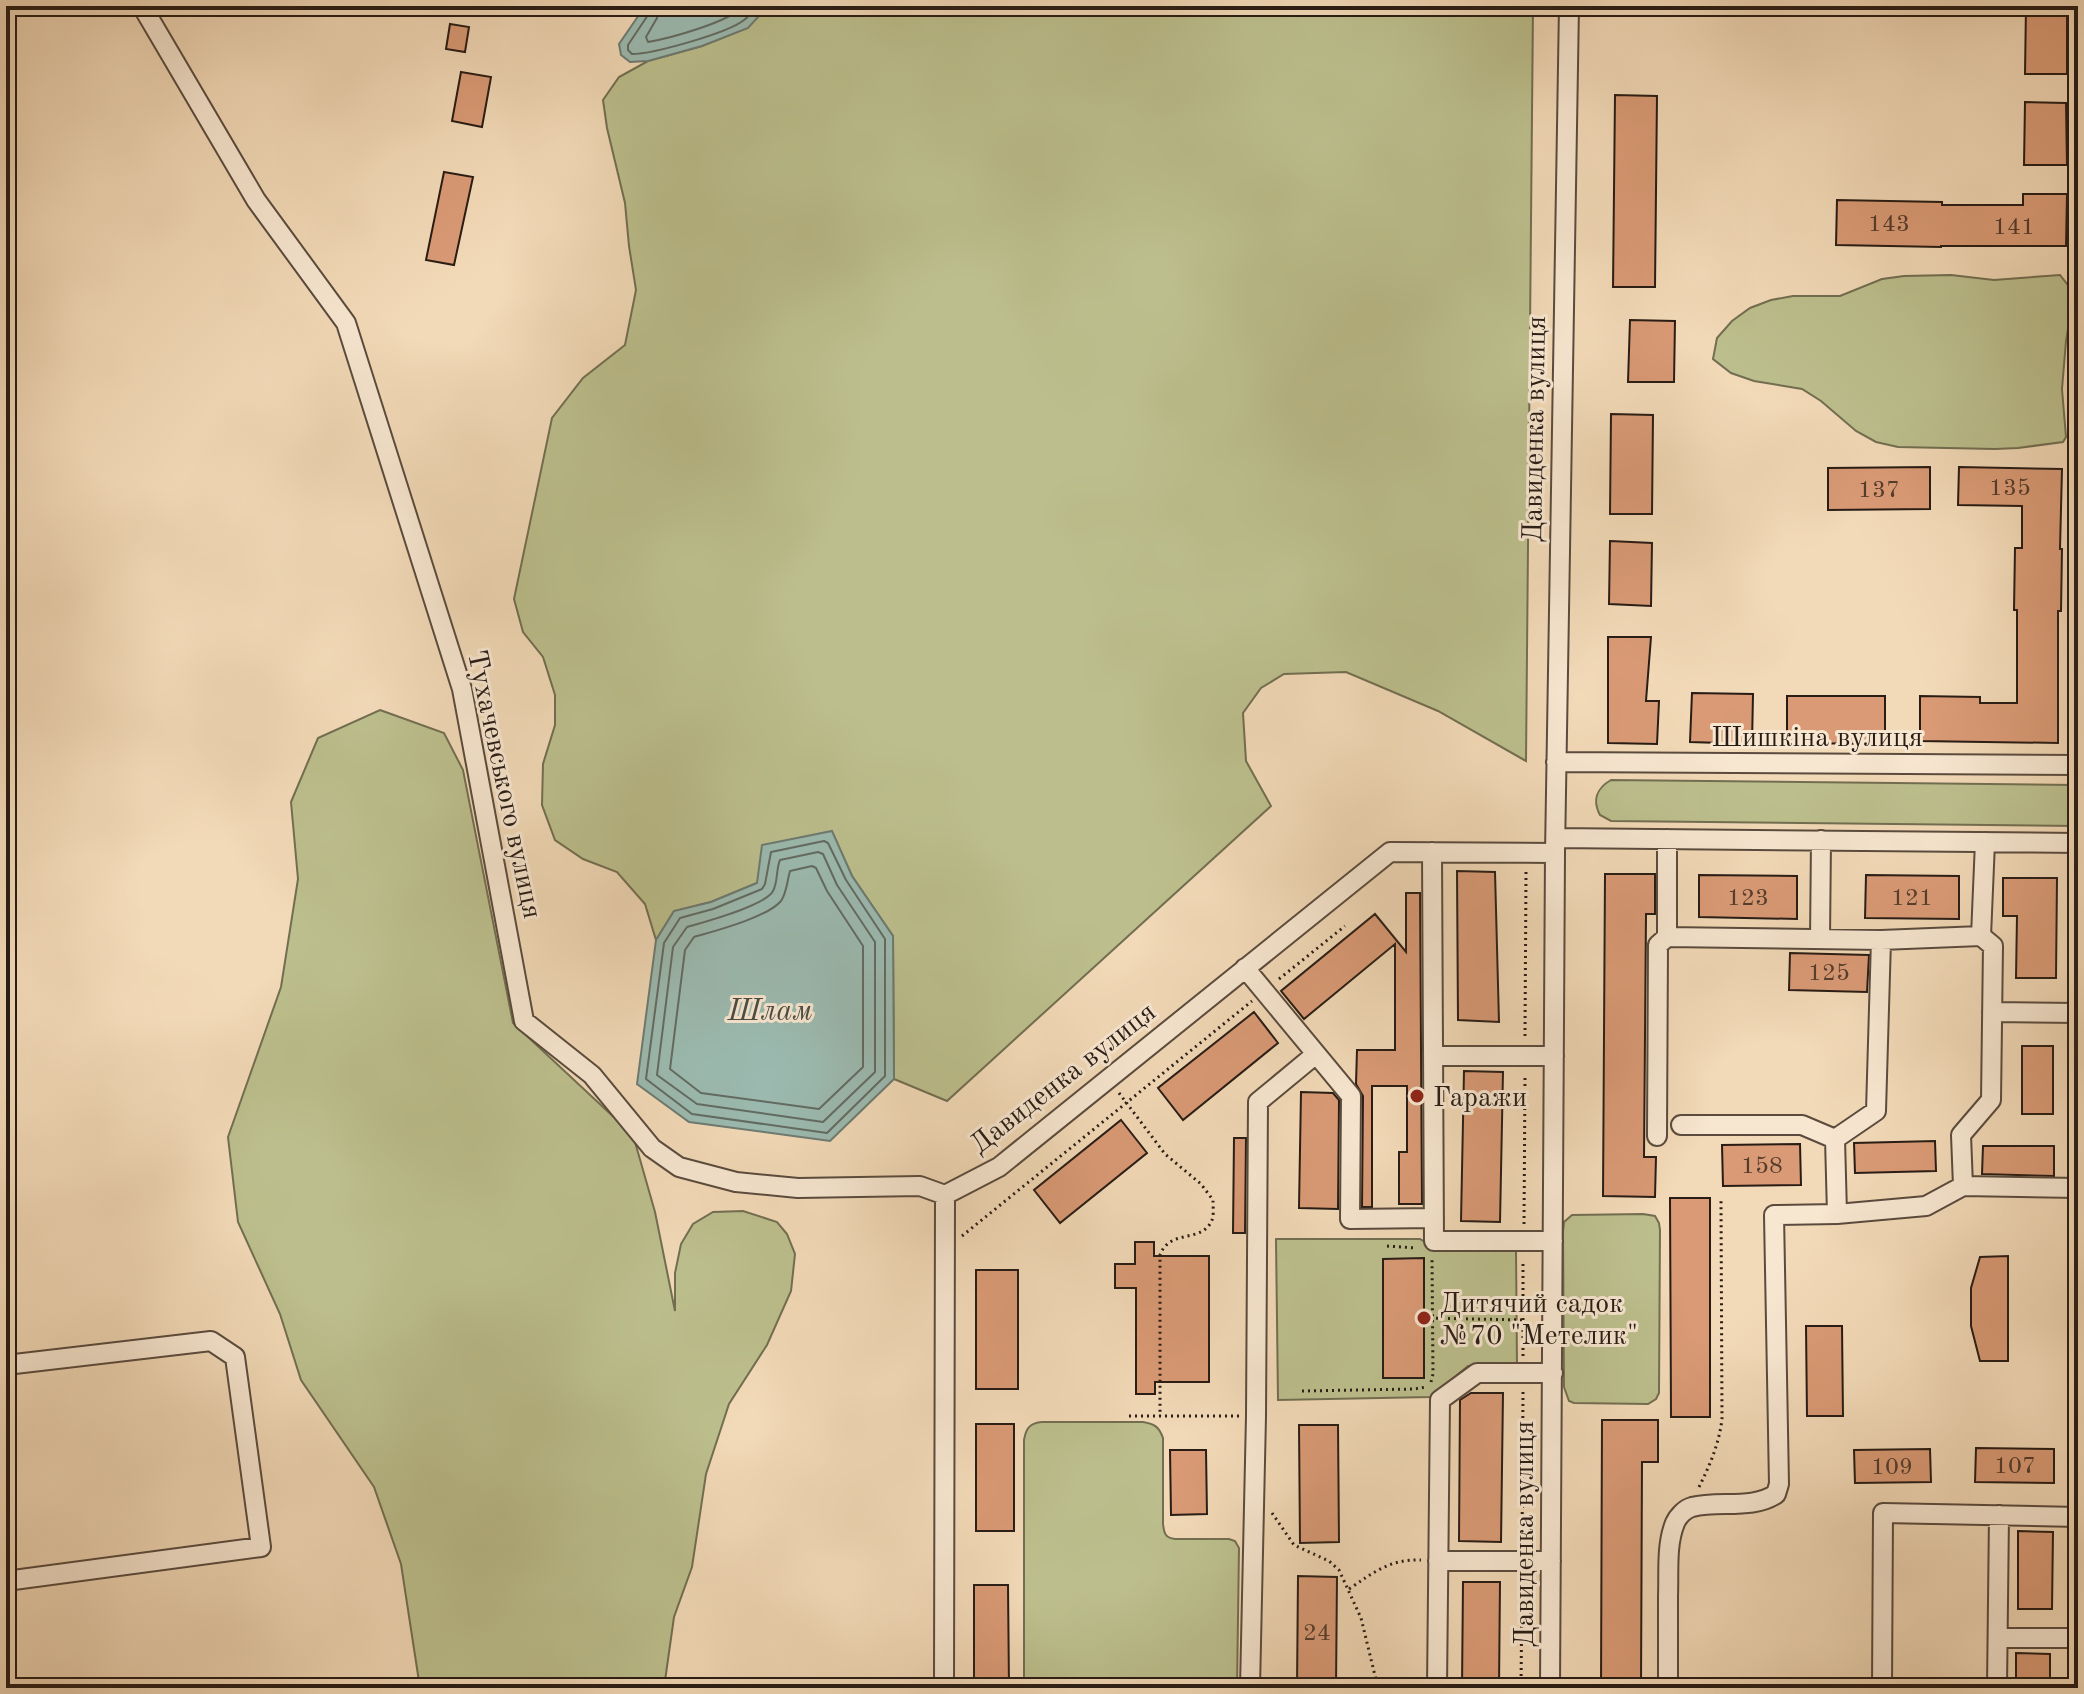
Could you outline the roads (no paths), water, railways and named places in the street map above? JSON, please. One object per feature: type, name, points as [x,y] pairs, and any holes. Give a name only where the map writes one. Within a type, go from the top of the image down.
[{"type":"street","name":"Тухачевського вулиця","points":[[142,6],[256,200],[346,323],[462,689],[524,1021],[592,1075],[652,1148],[679,1167],[736,1182],[798,1188],[920,1186],[945,1195]]},
{"type":"street","name":"Давиденка вулиця","points":[[1550,1688],[1556,762],[1569,6]]},
{"type":"street","name":"Шишкiна вулиця","points":[[1556,762],[2078,765]]},
{"type":"street","points":[[1556,845],[1667,839],[2078,843]]},
{"type":"street","points":[[1667,839],[1667,937]]},
{"type":"street","points":[[1820,939],[1821,840]]},
{"type":"street","points":[[1981,936],[1985,842]]},
{"type":"street","name":"Давиденка вулиця","points":[[945,1195],[999,1167],[1390,852],[1526,853],[1556,845]]},
{"type":"street","points":[[1432,852],[1434,1241],[1553,1241]]},
{"type":"street","points":[[1657,1136],[1658,945],[1667,937],[1881,940],[1981,936],[1993,946],[1991,1100],[1961,1135],[1963,1186]]},
{"type":"street","points":[[1835,1139],[1876,1111],[1881,940]]},
{"type":"street","points":[[1245,968],[1351,1096],[1350,1219],[1434,1218]]},
{"type":"street","points":[[1992,1012],[2078,1013]]},
{"type":"street","points":[[1250,1688],[1258,1102],[1316,1054]]},
{"type":"street","points":[[1433,1056],[1554,1056]]},
{"type":"street","points":[[1681,1125],[1802,1125],[1835,1139]]},
{"type":"street","points":[[1835,1139],[1837,1214]]},
{"type":"street","points":[[1668,1688],[1669,1564],[1676,1519],[1688,1508],[1767,1500],[1776,1494],[1779,1484],[1774,1215],[1837,1214],[1926,1206],[1963,1186],[2078,1188]]},
{"type":"street","points":[[944,1688],[945,1195]]},
{"type":"street","points":[[6,1365],[211,1341],[235,1357],[261,1547],[6,1581]]},
{"type":"street","points":[[1437,1688],[1440,1400],[1477,1373],[1553,1373]]},
{"type":"street","points":[[1882,1688],[1883,1513],[2078,1517]]},
{"type":"street","points":[[1997,1688],[1999,1515]]},
{"type":"street","points":[[1438,1561],[1551,1561]]},
{"type":"street","points":[[1998,1638],[2078,1638]]},
{"type":"water","points":[[641,6],[768,6],[748,28],[702,46],[648,61],[630,62],[621,55],[619,44],[641,12]]},
{"type":"water","name":"Шлам","points":[[832,831],[852,876],[893,936],[894,1079],[830,1141],[689,1122],[637,1084],[656,940],[674,911],[711,902],[757,883],[762,845]]},
{"type":"place","name":"Гаражи","points":[[1417,1096]]},
{"type":"place","name":"Дитячий садок №70 \"Метелик\"","points":[[1424,1318]]}]
